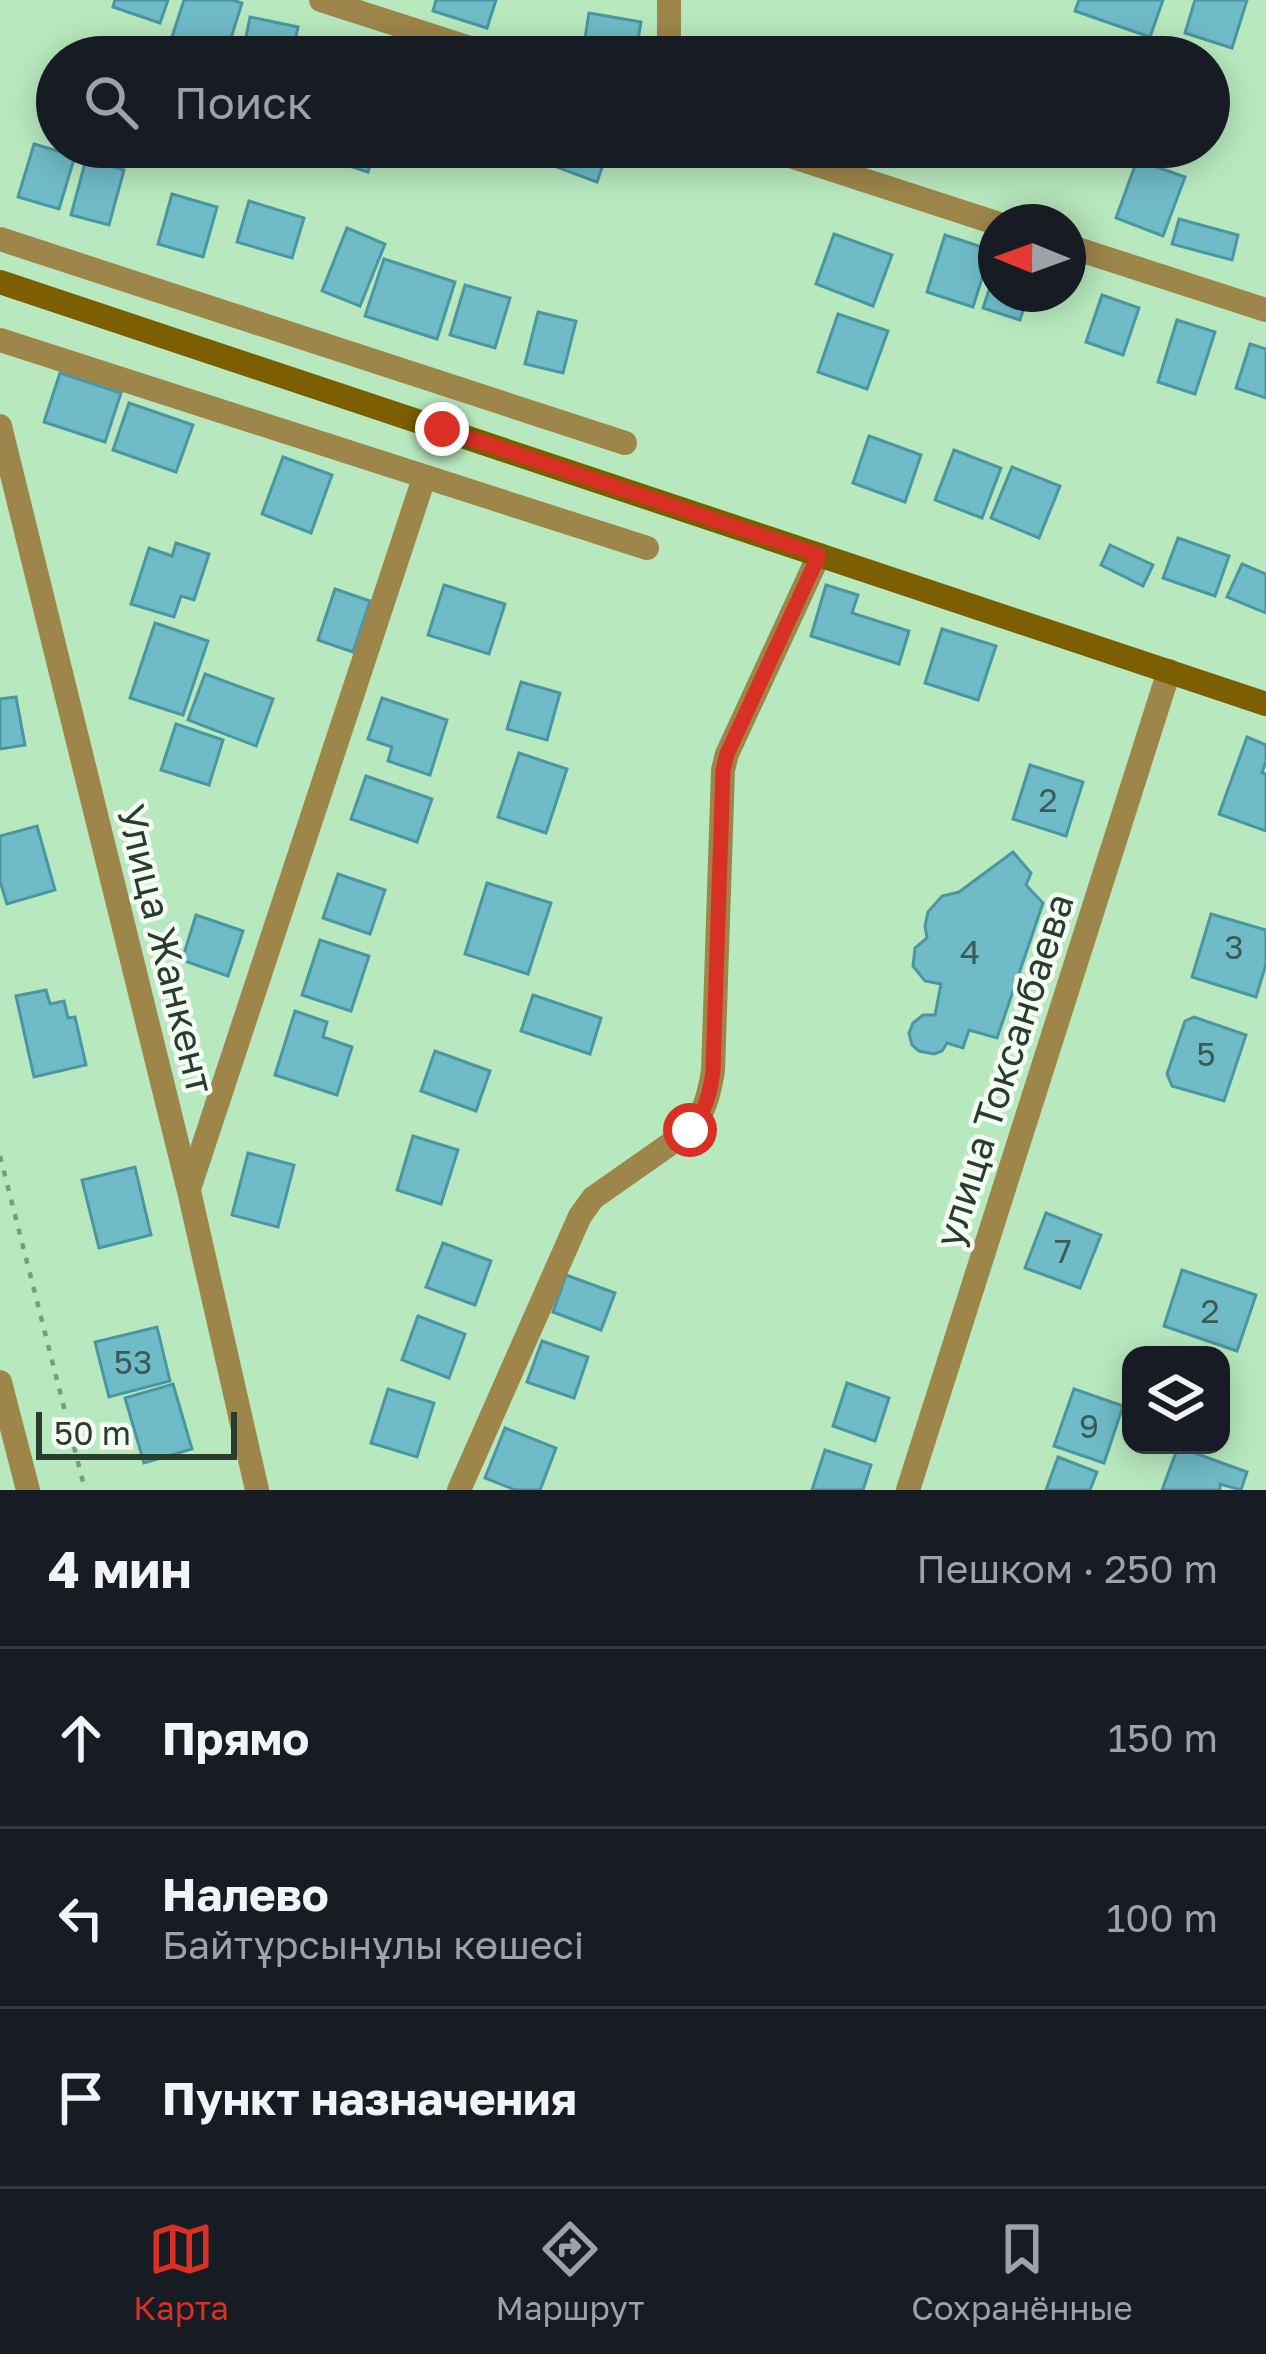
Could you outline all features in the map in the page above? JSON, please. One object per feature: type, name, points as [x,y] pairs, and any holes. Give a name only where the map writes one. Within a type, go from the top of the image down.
[{"type":"main road","points":[[0,282],[1266,704]]},
{"type":"street","points":[[321,0],[433,36]]},
{"type":"street","points":[[669,0],[669,36]]},
{"type":"street","points":[[827,168],[978,217]]},
{"type":"street","points":[[0,238],[625,442]]},
{"type":"street","points":[[1086,252],[1266,310]]},
{"type":"street","points":[[0,340],[647,548]]},
{"type":"street","name":"Улица Жанкент","points":[[0,425],[189,1191],[256,1490]]},
{"type":"street","points":[[189,1191],[424,478]]},
{"type":"street","points":[[459,1490],[580,1216],[593,1198],[690,1130],[710,1095],[723,770],[819,555]]},
{"type":"street","name":"улица Токсанбаева","points":[[908,1490],[1168,671]]},
{"type":"street","points":[[0,1382],[28,1490]]},
{"type":"path","points":[[0,1156],[85,1490]]},
{"type":"building","points":[[115,0],[168,0],[160,23],[113,7]]},
{"type":"building","points":[[184,0],[242,3],[232,36],[172,36]]},
{"type":"building","points":[[436,0],[496,0],[487,28],[433,11]]},
{"type":"building","points":[[1079,0],[1163,0],[1150,36],[1075,11]]},
{"type":"building","points":[[1195,0],[1247,0],[1232,48],[1230,36],[1185,33]]},
{"type":"building","points":[[589,13],[641,22],[639,36],[585,36]]},
{"type":"building","points":[[250,17],[298,27],[296,36],[246,36]]},
{"type":"building","points":[[34,144],[36,168],[71,168],[59,209],[18,197]]},
{"type":"building","points":[[84,168],[124,170],[109,225],[71,215]]},
{"type":"building","points":[[559,168],[602,168],[597,182]]},
{"type":"building","points":[[1134,168],[1160,168],[1185,177],[1163,236],[1116,218]]},
{"type":"building","points":[[172,194],[217,207],[203,257],[158,244]]},
{"type":"building","points":[[249,201],[304,218],[292,258],[237,242]]},
{"type":"building","points":[[1179,219],[1238,235],[1232,260],[1172,244]]},
{"type":"building","points":[[347,228],[385,244],[360,306],[322,291]]},
{"type":"building","points":[[834,234],[892,255],[873,306],[816,284]]},
{"type":"building","points":[[945,235],[978,246],[978,291],[973,307],[927,292]]},
{"type":"building","points":[[384,259],[455,282],[437,339],[365,316]]},
{"type":"building","points":[[465,285],[510,298],[495,348],[450,335]]},
{"type":"building","points":[[1102,295],[1139,308],[1123,355],[1086,342]]},
{"type":"building","points":[[538,312],[576,321],[563,373],[525,364]]},
{"type":"building","points":[[995,312],[1022,312],[1020,320]]},
{"type":"building","points":[[838,314],[888,331],[867,389],[818,372]]},
{"type":"building","points":[[1177,320],[1215,332],[1195,394],[1158,382]]},
{"type":"building","points":[[1250,344],[1266,349],[1266,398],[1236,388]]},
{"type":"building","points":[[60,373],[121,393],[105,442],[44,422]]},
{"type":"building","points":[[129,403],[193,425],[176,472],[113,450]]},
{"type":"building","points":[[869,436],[921,455],[905,502],[853,483]]},
{"type":"building","points":[[954,450],[1001,468],[982,518],[935,500]]},
{"type":"building","points":[[283,457],[332,475],[311,533],[262,514]]},
{"type":"building","points":[[1012,467],[1060,486],[1039,538],[991,518]]},
{"type":"building","points":[[1178,538],[1229,556],[1215,596],[1163,578]]},
{"type":"building","points":[[176,543],[209,554],[194,600],[181,596],[174,617],[131,604],[149,548],[172,556]]},
{"type":"building","points":[[1110,545],[1153,565],[1143,586],[1101,565]]},
{"type":"building","points":[[1242,564],[1266,574],[1266,613],[1227,597]]},
{"type":"building","points":[[444,585],[505,604],[489,654],[428,635]]},
{"type":"building","points":[[826,585],[858,595],[852,613],[909,631],[899,664],[811,636]]},
{"type":"building","points":[[335,589],[370,601],[353,652],[318,640]]},
{"type":"building","points":[[155,623],[208,641],[183,715],[130,698]]},
{"type":"building","points":[[942,629],[996,646],[978,700],[925,683]]},
{"type":"building","points":[[205,674],[273,699],[256,746],[188,720]]},
{"type":"building","points":[[521,682],[560,693],[547,740],[507,729]]},
{"type":"building","points":[[16,697],[25,745],[0,749],[0,699]]},
{"type":"building","points":[[382,698],[447,720],[430,775],[388,761],[392,747],[368,739]]},
{"type":"building","points":[[176,724],[223,740],[209,785],[161,770]]},
{"type":"building","points":[[1247,737],[1266,745],[1262,773],[1266,774],[1266,831],[1219,814]]},
{"type":"building","points":[[519,753],[567,769],[546,833],[498,817]]},
{"type":"building","points":[[1030,765],[1083,782],[1066,836],[1013,819]]},
{"type":"building","points":[[366,776],[432,799],[417,842],[351,819]]},
{"type":"building","points":[[37,826],[55,890],[7,904],[0,881],[0,836]]},
{"type":"building","points":[[1013,852],[1031,873],[1026,885],[1043,903],[997,1038],[969,1030],[963,1048],[947,1043],[934,1054],[919,1051],[909,1033],[923,1015],[935,1015],[941,984],[925,981],[913,966],[915,948],[927,938],[928,912],[942,896],[959,892]]},
{"type":"building","points":[[338,874],[385,890],[370,934],[323,918]]},
{"type":"building","points":[[487,883],[551,903],[528,974],[465,954]]},
{"type":"building","points":[[1211,914],[1266,930],[1266,964],[1256,997],[1192,977]]},
{"type":"building","points":[[196,915],[243,931],[228,976],[182,960]]},
{"type":"building","points":[[320,940],[369,956],[351,1011],[302,995]]},
{"type":"building","points":[[46,990],[50,1004],[64,1001],[68,1018],[75,1017],[86,1065],[34,1077],[16,996]]},
{"type":"building","points":[[533,995],[601,1018],[590,1054],[521,1031]]},
{"type":"building","points":[[295,1011],[327,1022],[323,1037],[352,1047],[337,1095],[275,1075]]},
{"type":"building","points":[[1194,1017],[1246,1035],[1224,1101],[1172,1086],[1167,1074],[1185,1021]]},
{"type":"building","points":[[435,1051],[490,1071],[476,1111],[421,1091]]},
{"type":"building","points":[[413,1136],[458,1150],[441,1204],[397,1190]]},
{"type":"building","points":[[248,1153],[294,1165],[278,1227],[232,1215]]},
{"type":"building","points":[[135,1167],[151,1235],[99,1248],[82,1180]]},
{"type":"building","points":[[1046,1213],[1101,1235],[1080,1288],[1025,1268]]},
{"type":"building","points":[[443,1243],[491,1261],[475,1305],[426,1287]]},
{"type":"building","points":[[1182,1270],[1256,1295],[1237,1351],[1164,1326]]},
{"type":"building","points":[[566,1275],[615,1293],[601,1330],[553,1312]]},
{"type":"building","points":[[418,1316],[465,1334],[449,1378],[402,1360]]},
{"type":"building","points":[[157,1327],[170,1381],[109,1397],[95,1342]]},
{"type":"building","points":[[542,1341],[588,1357],[574,1398],[527,1382]]},
{"type":"building","points":[[847,1383],[889,1398],[875,1441],[833,1426]]},
{"type":"building","points":[[173,1384],[192,1449],[144,1463],[125,1398]]},
{"type":"building","points":[[388,1389],[434,1403],[417,1457],[371,1443]]},
{"type":"building","points":[[1074,1389],[1122,1406],[1104,1463],[1054,1446]]},
{"type":"building","points":[[505,1428],[556,1448],[540,1490],[515,1490],[485,1478]]},
{"type":"building","points":[[825,1450],[871,1465],[863,1490],[812,1490]]},
{"type":"building","points":[[1175,1454],[1197,1454],[1247,1472],[1241,1490],[1220,1484],[1220,1490],[1162,1490]]},
{"type":"building","points":[[1058,1457],[1097,1472],[1090,1490],[1046,1490]]},
{"type":"route","points":[[442,429],[819,555],[723,770],[713,1071],[710,1095],[690,1130]]}]
